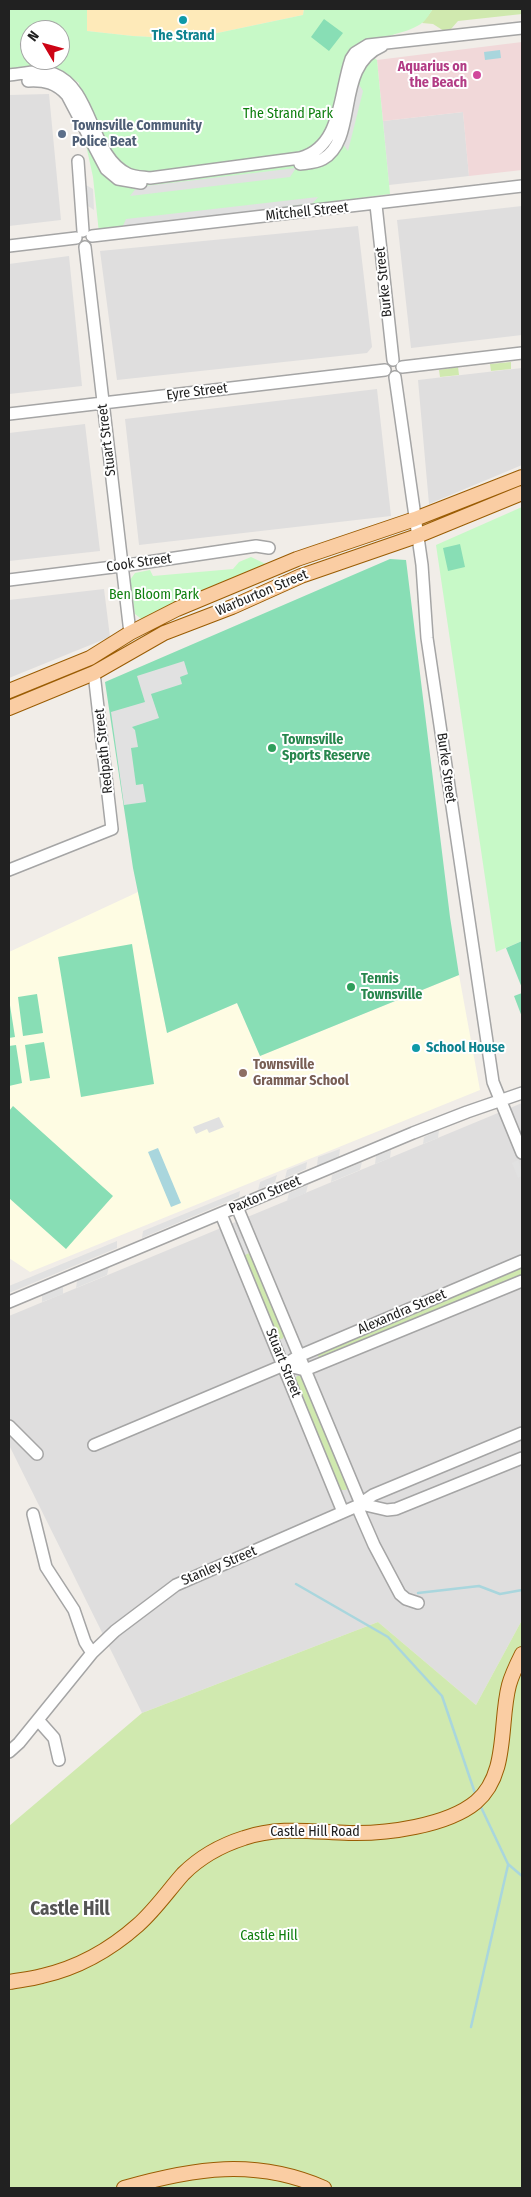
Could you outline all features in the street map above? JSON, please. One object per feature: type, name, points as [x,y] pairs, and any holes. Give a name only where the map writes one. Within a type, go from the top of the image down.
[{"type":"main road","name":"Warburton Street","points":[[9,691],[90,658],[130,633],[177,609],[297,559],[415,519],[522,477]]},
{"type":"main road","name":"Warburton Street","points":[[9,708],[94,672],[164,633],[301,576],[417,536],[522,493]]},
{"type":"main road","name":"Castle Hill Road","points":[[9,1982],[41,1977],[73,1967],[106,1948],[138,1925],[194,1864],[209,1853],[232,1842],[273,1830],[350,1833],[403,1828],[441,1820],[474,1803],[489,1788],[498,1764],[509,1686],[522,1654]]},
{"type":"main road","points":[[124,2188],[178,2174],[222,2168],[268,2170],[324,2188]]},
{"type":"street","points":[[9,75],[49,72],[62,78],[74,90],[113,162],[127,174],[150,178],[300,158],[316,152],[331,134],[351,59],[368,44],[522,28]]},
{"type":"street","points":[[9,82],[40,80],[55,84],[67,95],[106,168],[118,179],[140,183],[306,164],[324,158],[335,147],[339,138],[358,65],[367,54],[388,43]]},
{"type":"street","points":[[78,161],[84,235]]},
{"type":"street","name":"Mitchell Street","points":[[9,246],[84,235],[376,205],[522,186]]},
{"type":"street","name":"Burke Street","points":[[376,205],[393,360]]},
{"type":"street","name":"Stuart Street","points":[[84,235],[91,243],[85,247],[130,633]]},
{"type":"street","points":[[402,367],[522,354]]},
{"type":"street","points":[[393,360],[398,361],[402,367],[400,375],[395,377],[387,375],[385,370],[386,364],[393,360]]},
{"type":"street","name":"Eyre Street","points":[[9,414],[385,370]]},
{"type":"street","name":"Burke Street","points":[[395,377],[422,565],[427,638],[492,1082],[522,1154]]},
{"type":"street","name":"Cook Street","points":[[9,580],[256,546],[269,548]]},
{"type":"street","name":"Redpath Street","points":[[9,870],[112,829],[94,672]]},
{"type":"street","name":"Paxton Street","points":[[9,1302],[448,1119],[522,1093]]},
{"type":"street","name":"Stuart Street","points":[[237,1207],[305,1370],[374,1545],[400,1594],[406,1599],[418,1603]]},
{"type":"street","name":"Stuart Street","points":[[221,1214],[343,1512]]},
{"type":"street","name":"Alexandra Street","points":[[94,1445],[284,1365],[299,1356],[522,1261]]},
{"type":"street","name":"Alexandra Street","points":[[305,1370],[522,1281]]},
{"type":"street","points":[[284,1365],[305,1370]]},
{"type":"street","points":[[9,1426],[37,1454]]},
{"type":"street","name":"Stanley Street","points":[[9,1752],[19,1743],[76,1670],[92,1653],[116,1631],[176,1585],[359,1505],[373,1495],[522,1433]]},
{"type":"street","points":[[359,1505],[387,1510],[396,1509],[522,1458]]},
{"type":"street","points":[[33,1514],[46,1567],[74,1610],[85,1642],[92,1653]]},
{"type":"street","points":[[38,1720],[54,1738],[59,1760]]},
{"type":"shaded area","points":[[522,42],[522,170],[469,176],[463,112],[383,121],[377,60]]},
{"type":"shaded area","points":[[357,81],[363,91],[348,151],[342,143]]},
{"type":"shaded area","points":[[49,94],[61,220],[9,226],[9,95]]},
{"type":"shaded area","points":[[463,112],[469,176],[389,185],[383,121]]},
{"type":"shaded area","points":[[296,168],[290,177],[130,196],[137,187]]},
{"type":"shaded area","points":[[84,184],[93,189],[94,210],[88,206]]},
{"type":"shaded area","points":[[318,197],[313,203],[122,228],[126,219]]},
{"type":"shaded area","points":[[522,206],[522,335],[411,348],[397,220]]},
{"type":"shaded area","points":[[358,226],[372,347],[367,353],[117,380],[100,251]]},
{"type":"shaded area","points":[[69,256],[82,386],[9,394],[9,264]]},
{"type":"shaded area","points":[[522,368],[522,465],[429,504],[418,380]]},
{"type":"shaded area","points":[[377,389],[391,516],[139,545],[125,419]]},
{"type":"shaded area","points":[[85,424],[100,551],[9,561],[9,433]]},
{"type":"shaded area","points":[[104,589],[110,637],[9,678],[9,600]]},
{"type":"shaded area","points":[[184,661],[188,674],[180,677],[182,684],[151,694],[159,718],[132,727],[135,730],[138,747],[131,748],[136,785],[143,784],[146,802],[124,805],[111,712],[145,702],[137,676]]},
{"type":"shaded area","name":"Townsville Grammar School","points":[[138,892],[167,1033],[237,1003],[260,1056],[459,975],[480,1090],[30,1272],[9,1258],[9,952]]},
{"type":"shaded area","points":[[522,1103],[522,1620],[476,1705],[378,1622],[142,1713],[9,1445],[9,1316]]},
{"type":"shaded area","points":[[219,1117],[224,1127],[209,1133],[207,1129],[196,1134],[193,1127]]},
{"type":"shaded area","points":[[439,1130],[438,1138],[423,1144],[424,1137]]},
{"type":"shaded area","points":[[340,1149],[339,1157],[317,1166],[318,1157]]},
{"type":"shaded area","points":[[391,1150],[390,1158],[375,1164],[376,1156]]},
{"type":"shaded area","points":[[518,1160],[522,1176],[518,1178],[512,1163]]},
{"type":"shaded area","points":[[307,1162],[306,1169],[285,1178],[287,1170]]},
{"type":"shaded area","points":[[362,1162],[360,1170],[331,1182],[332,1175]]},
{"type":"shaded area","points":[[277,1175],[275,1182],[258,1190],[260,1182]]},
{"type":"shaded area","points":[[308,1185],[306,1193],[287,1201],[289,1193]]},
{"type":"shaded area","points":[[240,1191],[239,1197],[142,1238],[143,1231]]},
{"type":"shaded area","points":[[244,1237],[251,1252],[243,1256],[237,1240]]},
{"type":"shaded area","points":[[117,1241],[117,1248],[9,1293],[9,1286]]},
{"type":"shaded area","points":[[109,1267],[107,1275],[76,1288],[77,1281]]},
{"type":"shaded area","points":[[63,1287],[63,1294],[42,1302],[42,1295]]},
{"type":"green space","name":"The Strand Park","points":[[9,9],[87,9],[87,31],[169,37],[208,35],[303,15],[304,9],[433,9],[426,19],[417,26],[359,47],[377,60],[390,194],[99,233],[93,177],[78,108],[79,83],[60,70],[70,70],[70,20],[20,20],[20,68],[9,68]]},
{"type":"green space","points":[[433,9],[522,9],[522,14],[458,21],[451,29],[444,31],[433,24],[422,23]]},
{"type":"green space","points":[[324,19],[343,33],[329,51],[311,37]]},
{"type":"green space","points":[[511,362],[511,369],[491,371],[490,364]]},
{"type":"green space","points":[[458,367],[459,375],[440,377],[439,370]]},
{"type":"green space","points":[[522,507],[522,941],[496,952],[436,545]]},
{"type":"green space","points":[[460,544],[465,567],[448,571],[443,548]]},
{"type":"green space","name":"Ben Bloom Park","points":[[251,557],[270,566],[144,621],[135,614],[130,580],[135,573],[150,570],[153,576],[233,569],[239,562]]},
{"type":"green space","name":"Townsville Sports Reserve","points":[[390,559],[406,560],[450,917],[459,975],[260,1056],[237,1003],[167,1033],[133,868],[105,682]]},
{"type":"green space","points":[[522,941],[522,988],[506,948]]},
{"type":"green space","points":[[132,944],[154,1084],[81,1097],[58,957]]},
{"type":"green space","points":[[522,993],[522,1017],[514,996]]},
{"type":"green space","points":[[37,994],[43,1033],[23,1036],[18,997]]},
{"type":"green space","points":[[9,999],[15,1037],[9,1038]]},
{"type":"green space","points":[[44,1042],[50,1078],[30,1081],[25,1045]]},
{"type":"green space","points":[[16,1045],[22,1083],[9,1086],[9,1046]]},
{"type":"green space","points":[[13,1106],[113,1196],[66,1249],[9,1198],[9,1111]]},
{"type":"green space","points":[[251,1252],[285,1335],[282,1339],[276,1338],[242,1256]]},
{"type":"green space","points":[[522,1266],[522,1277],[320,1362],[317,1352]]},
{"type":"green space","points":[[297,1376],[302,1376],[349,1485],[346,1490],[339,1490],[294,1381]]},
{"type":"green space","name":"Castle Hill","points":[[522,1620],[522,2188],[9,2188],[9,1826],[142,1713],[378,1622],[476,1705]]},
{"type":"sand","name":"The Strand","points":[[87,9],[304,9],[303,15],[208,35],[159,37],[128,36],[87,31]]},
{"type":"water","points":[[500,50],[501,58],[485,60],[484,52]]},
{"type":"water","points":[[158,1148],[181,1203],[171,1207],[148,1152]]},
{"type":"waterway","points":[[296,1584],[388,1637],[442,1696],[476,1796]]},
{"type":"waterway","points":[[418,1593],[479,1586],[500,1594],[522,1590]]},
{"type":"waterway","points":[[480,1805],[508,1864],[522,1876]]},
{"type":"waterway","points":[[471,2027],[508,1865]]},
{"type":"place","name":"The Strand","points":[[183,20]]},
{"type":"place","name":"Aquarius on the Beach","points":[[477,75]]},
{"type":"place","name":"Townsville Community Police Beat","points":[[62,134]]},
{"type":"place","name":"Townsville Sports Reserve","points":[[272,748]]},
{"type":"place","name":"Tennis Townsville","points":[[351,987]]},
{"type":"place","name":"School House","points":[[416,1048]]},
{"type":"place","name":"Townsville Grammar School","points":[[243,1073]]},
{"type":"district","name":"Castle Hill","points":[[70,1910]]}]
